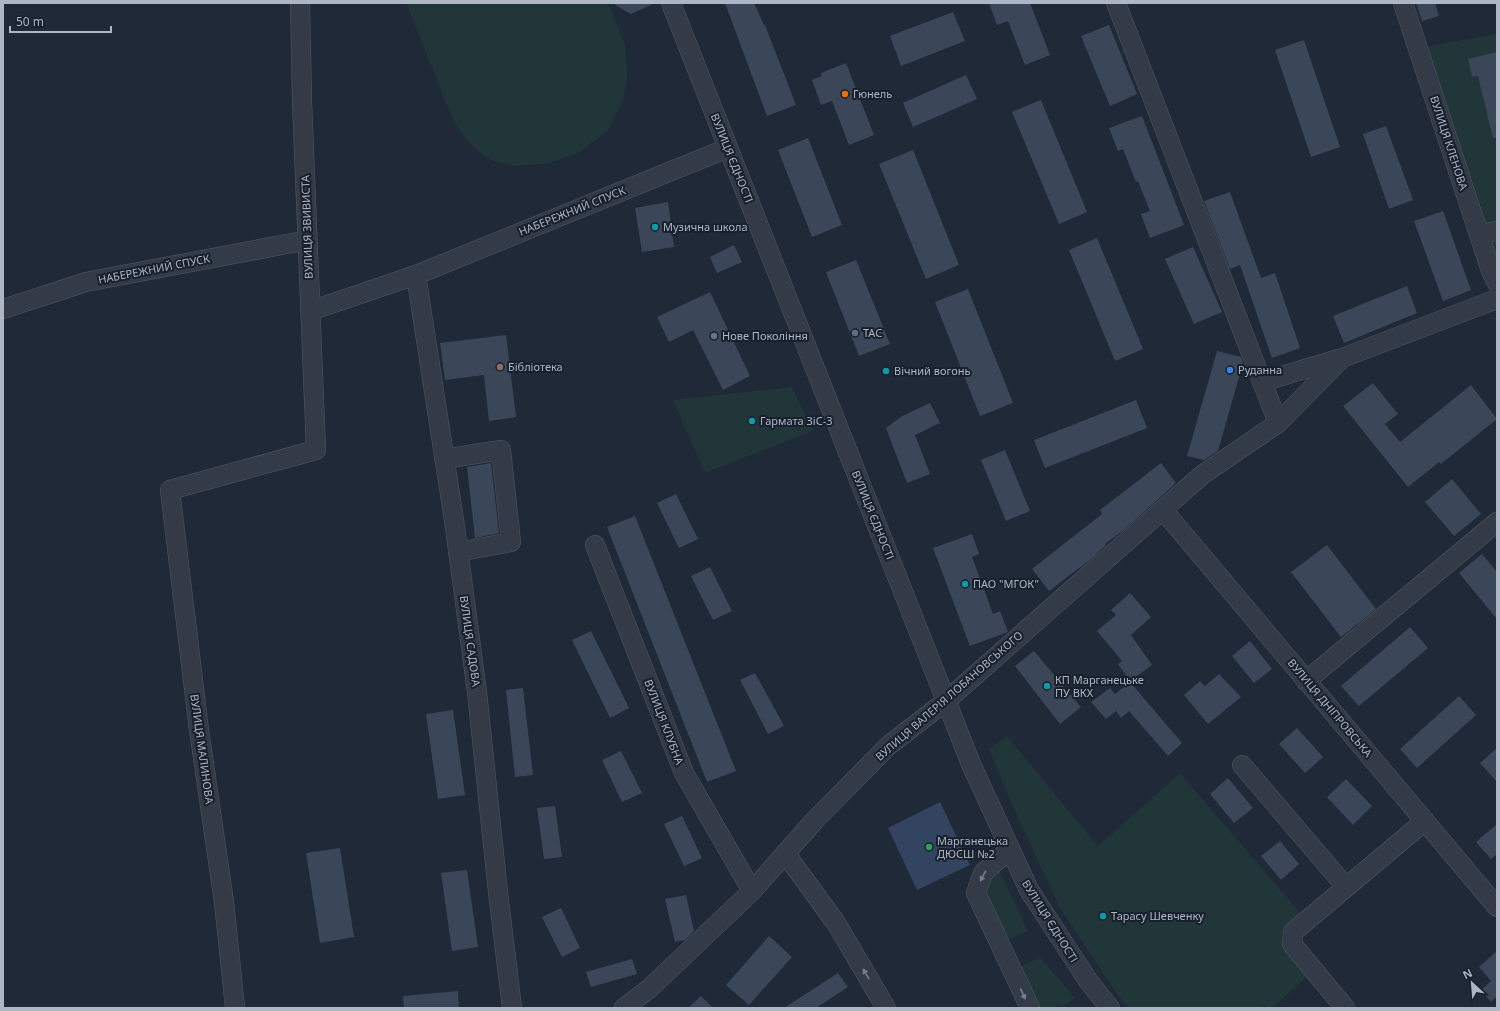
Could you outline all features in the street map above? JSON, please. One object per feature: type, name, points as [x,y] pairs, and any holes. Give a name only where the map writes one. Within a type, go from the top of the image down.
[{"type":"street","name":"ВУЛИЦЯ ЗВИВИСТА","points":[[170,490],[316,450],[300,3]]},
{"type":"street","name":"ВУЛИЦЯ ЄДНОСТІ","points":[[671,3],[971,764],[1029,890],[1089,982],[1110,1008]]},
{"type":"street","points":[[1116,3],[1278,423]]},
{"type":"street","name":"ВУЛИЦЯ КЛЕНОВА","points":[[1403,3],[1490,271],[1497,283]]},
{"type":"street","name":"НАБЕРЕЖНИЙ СПУСК","points":[[310,311],[416,275],[728,148]]},
{"type":"street","points":[[1479,234],[1497,231]]},
{"type":"street","name":"НАБЕРЕЖНИЙ СПУСК","points":[[3,309],[86,282],[308,240]]},
{"type":"street","name":"ВУЛИЦЯ САДОВА","points":[[416,275],[458,552],[477,692],[512,1008]]},
{"type":"street","points":[[1262,382],[1342,358],[1497,300]]},
{"type":"street","name":"ВУЛИЦЯ ВАЛЕРІЯ ЛОБАНОВСЬКОГО","points":[[624,1008],[650,988],[752,891],[815,820],[888,746],[946,701],[1202,476],[1278,423],[1342,358]]},
{"type":"street","points":[[444,459],[502,450],[511,542],[458,552]]},
{"type":"street","name":"ВУЛИЦЯ МАЛИНОВА","points":[[170,490],[199,730],[224,902],[235,1008]]},
{"type":"street","name":"ВУЛИЦЯ ДНІПРОВСЬКА","points":[[1163,510],[1497,907]]},
{"type":"street","points":[[1306,680],[1497,522]]},
{"type":"street","name":"ВУЛИЦЯ КЛУБНА","points":[[595,545],[684,773],[752,891]]},
{"type":"street","points":[[1242,765],[1346,887]]},
{"type":"street","points":[[1345,1008],[1292,944],[1293,932],[1425,821]]},
{"type":"street","points":[[1010,849],[983,873],[976,893],[1030,1008]]},
{"type":"street","points":[[785,853],[836,923],[886,1008]]},
{"type":"green space","points":[[406,3],[608,3],[625,44],[627,76],[624,98],[608,130],[580,152],[550,163],[515,166],[494,161],[479,152],[466,139],[454,122]]},
{"type":"green space","points":[[1497,34],[1497,283],[1418,48]]},
{"type":"green space","points":[[792,387],[813,431],[705,473],[673,400]]},
{"type":"green space","points":[[1007,736],[1098,846],[1180,773],[1302,915],[1286,928],[1307,977],[1272,1008],[1268,1008],[1265,1005],[1261,1008],[1128,1008],[1117,994],[1060,908],[1013,807],[989,749]]},
{"type":"green space","points":[[999,870],[1028,931],[1005,941],[981,891],[985,878]]},
{"type":"green space","points":[[1040,957],[1075,998],[1062,1007],[1059,1004],[1054,1008],[1040,1008],[1020,967]]},
{"type":"water","name":"Марганецька ДЮСШ №2","points":[[940,802],[970,865],[917,890],[888,828]]},
{"type":"building","points":[[612,3],[655,3],[631,14]]},
{"type":"building","points":[[725,3],[754,3],[765,25],[796,105],[767,116]]},
{"type":"building","points":[[989,3],[1030,3],[1050,55],[1025,65],[1008,21],[997,25]]},
{"type":"building","points":[[1416,3],[1435,3],[1439,16],[1422,21]]},
{"type":"building","points":[[953,12],[965,41],[901,66],[890,36]]},
{"type":"building","points":[[1109,25],[1137,94],[1110,106],[1081,36]]},
{"type":"building","points":[[1304,40],[1340,147],[1311,157],[1275,50]]},
{"type":"building","points":[[1497,52],[1497,138],[1493,138],[1478,76],[1472,77],[1468,59]]},
{"type":"building","points":[[846,63],[874,135],[849,145],[832,101],[821,105],[812,80],[822,76],[821,73]]},
{"type":"building","points":[[966,75],[977,99],[913,127],[903,103]]},
{"type":"building","points":[[1041,100],[1087,212],[1059,224],[1012,112]]},
{"type":"building","points":[[1142,116],[1184,225],[1150,238],[1141,214],[1150,211],[1138,181],[1136,182],[1123,149],[1118,151],[1109,128]]},
{"type":"building","points":[[1386,126],[1413,200],[1389,209],[1363,134]]},
{"type":"building","points":[[808,138],[842,225],[812,237],[778,150]]},
{"type":"building","points":[[913,150],[959,265],[926,279],[879,164]]},
{"type":"building","points":[[1230,192],[1261,278],[1275,273],[1300,348],[1272,358],[1240,265],[1230,269],[1204,201]]},
{"type":"building","name":"Музична школа","points":[[668,202],[674,247],[642,252],[635,208]]},
{"type":"building","points":[[1443,211],[1471,290],[1443,301],[1414,221]]},
{"type":"building","points":[[1097,238],[1143,349],[1115,361],[1069,250]]},
{"type":"building","points":[[734,245],[742,262],[717,273],[710,257]]},
{"type":"building","points":[[1193,247],[1222,312],[1194,324],[1165,259]]},
{"type":"building","points":[[856,260],[890,344],[859,356],[826,272]]},
{"type":"building","points":[[1407,286],[1417,313],[1344,343],[1333,316]]},
{"type":"building","points":[[968,289],[1013,403],[980,416],[935,302]]},
{"type":"building","name":"Нове Покоління","points":[[710,292],[750,376],[723,390],[693,330],[669,342],[657,317]]},
{"type":"building","points":[[506,335],[516,417],[489,421],[484,375],[445,380],[440,343]]},
{"type":"building","points":[[1217,351],[1241,357],[1243,363],[1218,451],[1204,460],[1187,456]]},
{"type":"building","points":[[1373,383],[1398,414],[1385,424],[1400,442],[1471,385],[1497,419],[1441,464],[1439,462],[1408,487],[1343,406]]},
{"type":"building","points":[[1136,400],[1147,428],[1045,468],[1034,440]]},
{"type":"building","points":[[930,403],[940,423],[915,435],[930,474],[907,483],[886,428],[902,416]]},
{"type":"building","points":[[1005,450],[1030,511],[1006,521],[981,460]]},
{"type":"building","points":[[491,463],[499,533],[475,538],[467,467]]},
{"type":"building","points":[[1161,463],[1176,483],[1125,529],[1105,544],[1106,545],[1091,559],[1049,591],[1032,569],[1102,514],[1100,510]]},
{"type":"building","points":[[1452,479],[1481,514],[1454,536],[1425,502]]},
{"type":"building","points":[[676,494],[698,539],[679,548],[657,503]]},
{"type":"building","points":[[635,516],[736,771],[707,782],[607,527]]},
{"type":"building","name":"ПАО \"МГОК\"","points":[[972,534],[979,554],[972,557],[993,614],[1000,611],[1008,632],[970,646],[933,548]]},
{"type":"building","points":[[1327,545],[1376,609],[1341,637],[1291,572]]},
{"type":"building","points":[[1482,554],[1497,572],[1497,619],[1459,573]]},
{"type":"building","points":[[710,567],[732,611],[713,620],[691,576]]},
{"type":"building","points":[[1130,593],[1151,617],[1131,635],[1152,665],[1130,681],[1118,664],[1122,661],[1097,631],[1116,615],[1111,610]]},
{"type":"building","points":[[1410,627],[1428,648],[1359,706],[1341,686]]},
{"type":"building","points":[[591,631],[629,708],[610,718],[572,640]]},
{"type":"building","points":[[1250,641],[1272,669],[1254,683],[1232,656]]},
{"type":"building","name":"КП Марганецьке ПУ ВКХ","points":[[1034,651],[1081,707],[1060,724],[1015,666]]},
{"type":"building","points":[[755,673],[784,726],[768,734],[740,680]]},
{"type":"building","points":[[1219,674],[1241,697],[1208,724],[1184,695],[1200,681],[1205,686]]},
{"type":"building","points":[[1130,682],[1182,743],[1168,756],[1129,711],[1121,718],[1116,711],[1106,719],[1091,702],[1110,688],[1115,694]]},
{"type":"building","points":[[523,688],[533,775],[515,777],[506,690]]},
{"type":"building","points":[[1459,696],[1476,715],[1417,768],[1400,749]]},
{"type":"building","points":[[453,710],[465,795],[438,799],[426,714]]},
{"type":"building","points":[[1297,728],[1323,757],[1305,773],[1279,744]]},
{"type":"building","points":[[1497,748],[1497,782],[1480,763]]},
{"type":"building","points":[[621,751],[642,793],[622,802],[602,760]]},
{"type":"building","points":[[1228,778],[1253,808],[1234,823],[1210,794]]},
{"type":"building","points":[[1346,779],[1372,806],[1353,825],[1327,797]]},
{"type":"building","points":[[555,806],[562,857],[544,859],[537,808]]},
{"type":"building","points":[[682,816],[702,858],[684,866],[664,824]]},
{"type":"building","points":[[1497,824],[1497,854],[1491,859],[1476,842]]},
{"type":"building","points":[[1280,841],[1299,864],[1281,880],[1261,856]]},
{"type":"building","points":[[340,848],[354,937],[320,943],[306,853]]},
{"type":"building","points":[[467,870],[478,947],[452,951],[441,873]]},
{"type":"building","points":[[686,895],[694,931],[685,940],[675,942],[665,899]]},
{"type":"building","points":[[561,908],[580,948],[562,957],[542,917]]},
{"type":"building","points":[[769,936],[792,957],[749,1005],[726,985]]},
{"type":"building","points":[[1497,951],[1497,996],[1491,1002],[1481,990],[1491,981],[1479,967]]},
{"type":"building","points":[[632,959],[637,974],[591,987],[586,972]]},
{"type":"building","points":[[838,973],[848,987],[816,1008],[784,1008]]},
{"type":"building","points":[[458,991],[459,1008],[404,1008],[403,996]]},
{"type":"building","points":[[701,996],[713,1008],[688,1008]]},
{"type":"place","name":"Гюнель","points":[[845,94]]},
{"type":"place","name":"Музична школа","points":[[655,227]]},
{"type":"place","name":"ТАС","points":[[855,333]]},
{"type":"place","name":"Нове Покоління","points":[[714,336]]},
{"type":"place","name":"Бібліотека","points":[[500,367]]},
{"type":"place","name":"Руданна","points":[[1230,370]]},
{"type":"place","name":"Вічний вогонь","points":[[886,371]]},
{"type":"place","name":"Гармата ЗіС-3","points":[[752,421]]},
{"type":"place","name":"ПАО \"МГОК\"","points":[[965,584]]},
{"type":"place","name":"КП Марганецьке ПУ ВКХ","points":[[1047,686]]},
{"type":"place","name":"Марганецька ДЮСШ №2","points":[[929,847]]},
{"type":"place","name":"Тарасу Шевченку","points":[[1103,916]]}]
